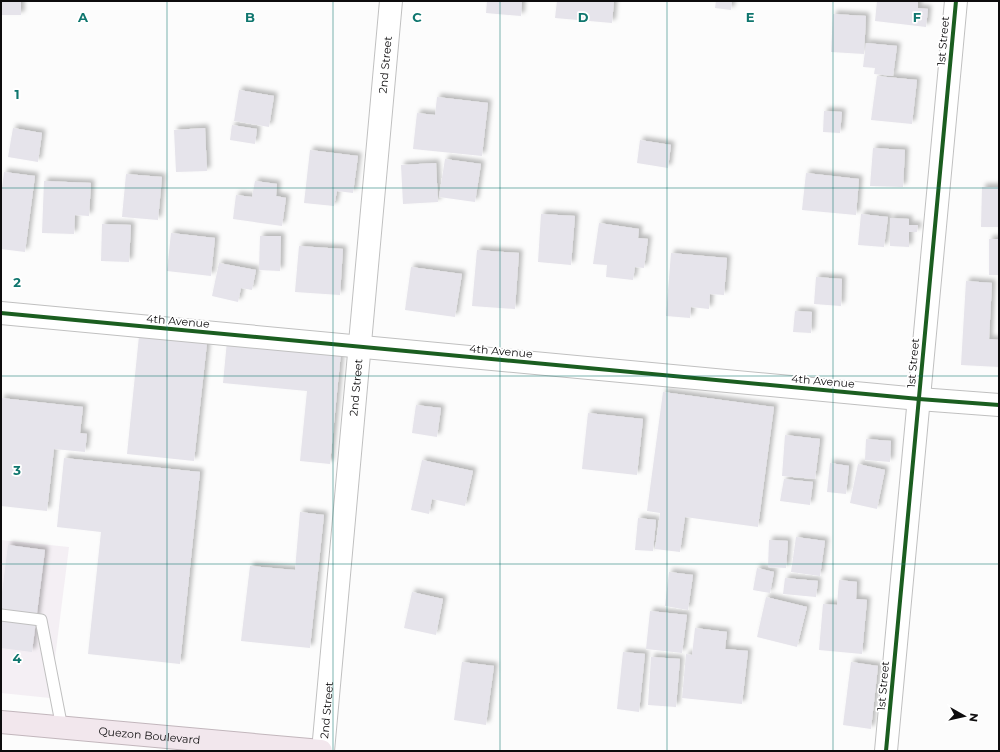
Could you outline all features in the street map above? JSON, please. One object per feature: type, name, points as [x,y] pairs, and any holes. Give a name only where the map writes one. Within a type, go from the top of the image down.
[{"type":"highway","name":"Quezon Boulevard","points":[[1,722],[322,751]]},
{"type":"street","name":"2nd Street","points":[[322,751],[391,1]]},
{"type":"street","name":"1st Street","points":[[886,751],[956,1]]},
{"type":"street","name":"4th Avenue","points":[[1,313],[360,348],[999,405]]},
{"type":"lane","points":[[1,615],[41,620],[62,728]]},
{"type":"shaded area","points":[[1,540],[69,547],[50,698],[1,693]]},
{"type":"building","points":[[1,1],[21,1],[21,15],[1,15]]},
{"type":"building","points":[[487,1],[522,1],[521,16],[486,13]]},
{"type":"building","points":[[557,1],[614,1],[612,23],[555,18]]},
{"type":"building","points":[[716,1],[732,1],[731,10],[715,8]]},
{"type":"building","points":[[877,1],[918,1],[918,8],[928,9],[926,27],[875,21]]},
{"type":"building","points":[[833,14],[866,16],[864,54],[831,52]]},
{"type":"building","points":[[866,43],[897,46],[893,76],[874,74],[875,68],[863,67]]},
{"type":"building","points":[[877,76],[917,80],[912,124],[871,120]]},
{"type":"building","points":[[239,90],[274,96],[269,127],[234,121]]},
{"type":"building","points":[[437,97],[488,103],[482,156],[413,149],[417,113],[435,115]]},
{"type":"building","points":[[824,111],[842,112],[840,133],[823,132]]},
{"type":"building","points":[[232,125],[257,129],[255,144],[230,140]]},
{"type":"building","points":[[13,128],[42,133],[38,162],[8,157]]},
{"type":"building","points":[[205,128],[207,171],[176,172],[174,130]]},
{"type":"building","points":[[640,140],[671,145],[668,168],[637,163]]},
{"type":"building","points":[[873,148],[905,150],[903,187],[870,186]]},
{"type":"building","points":[[310,150],[358,156],[353,193],[337,191],[334,206],[304,203]]},
{"type":"building","points":[[445,159],[481,164],[475,202],[439,197]]},
{"type":"building","points":[[436,163],[438,202],[403,204],[401,165]]},
{"type":"building","points":[[4,172],[35,176],[25,252],[1,249],[1,196]]},
{"type":"building","points":[[806,173],[859,179],[856,215],[802,210]]},
{"type":"building","points":[[126,174],[162,177],[158,220],[122,217]]},
{"type":"building","points":[[44,181],[91,183],[89,216],[75,215],[74,234],[42,233]]},
{"type":"building","points":[[255,181],[277,184],[276,196],[286,198],[282,226],[233,219],[236,195],[252,197]]},
{"type":"building","points":[[982,187],[999,187],[999,227],[981,227]]},
{"type":"building","points":[[541,214],[575,216],[571,265],[538,262]]},
{"type":"building","points":[[861,214],[888,217],[884,247],[858,245]]},
{"type":"building","points":[[890,218],[909,219],[909,225],[918,225],[917,232],[909,232],[909,247],[890,246]]},
{"type":"building","points":[[599,223],[639,229],[638,238],[648,239],[644,268],[635,267],[633,280],[606,277],[607,265],[593,264]]},
{"type":"building","points":[[102,224],[131,225],[129,262],[101,261]]},
{"type":"building","points":[[171,233],[215,238],[211,276],[167,271]]},
{"type":"building","points":[[260,236],[281,236],[280,271],[259,270]]},
{"type":"building","points":[[989,239],[999,239],[999,275],[989,275]]},
{"type":"building","points":[[299,246],[343,249],[340,295],[295,292]]},
{"type":"building","points":[[477,250],[519,253],[515,309],[472,306]]},
{"type":"building","points":[[671,253],[727,258],[724,295],[710,294],[709,309],[691,307],[690,318],[666,316]]},
{"type":"building","points":[[219,263],[256,270],[252,290],[241,288],[238,302],[212,296]]},
{"type":"building","points":[[411,267],[462,274],[455,317],[405,310]]},
{"type":"building","points":[[816,277],[842,279],[841,306],[814,304]]},
{"type":"building","points":[[966,281],[992,283],[989,339],[999,340],[999,367],[961,365]]},
{"type":"building","points":[[795,311],[812,312],[811,333],[793,332]]},
{"type":"building","points":[[139,336],[207,343],[194,461],[127,454]]},
{"type":"building","points":[[227,341],[341,352],[330,464],[300,461],[307,391],[223,383]]},
{"type":"building","points":[[663,392],[774,407],[758,527],[685,517],[680,552],[655,549],[660,513],[647,511]]},
{"type":"building","points":[[1,398],[83,407],[80,433],[87,434],[85,452],[54,449],[47,511],[1,506]]},
{"type":"building","points":[[416,405],[441,408],[437,437],[412,433]]},
{"type":"building","points":[[588,413],[643,419],[637,475],[582,469]]},
{"type":"building","points":[[785,435],[820,439],[815,479],[782,476]]},
{"type":"building","points":[[866,439],[891,441],[890,462],[865,460]]},
{"type":"building","points":[[64,458],[200,472],[180,664],[88,654],[101,532],[57,527]]},
{"type":"building","points":[[422,460],[473,471],[465,506],[432,499],[429,514],[411,510]]},
{"type":"building","points":[[830,463],[849,466],[846,494],[827,492]]},
{"type":"building","points":[[858,464],[885,470],[877,509],[850,503]]},
{"type":"building","points":[[784,479],[813,482],[810,505],[780,501]]},
{"type":"building","points":[[300,512],[324,515],[310,648],[241,641],[250,566],[295,570]]},
{"type":"building","points":[[638,518],[656,520],[653,551],[635,550]]},
{"type":"building","points":[[796,537],[825,541],[820,576],[791,572]]},
{"type":"building","points":[[769,540],[788,541],[786,568],[768,567]]},
{"type":"building","points":[[8,545],[45,550],[32,652],[1,648],[1,601]]},
{"type":"building","points":[[757,568],[774,572],[770,593],[753,590]]},
{"type":"building","points":[[669,572],[693,575],[688,610],[665,606]]},
{"type":"building","points":[[785,578],[818,581],[816,597],[783,594]]},
{"type":"building","points":[[839,580],[857,582],[856,599],[867,600],[862,654],[819,650],[823,604],[837,605]]},
{"type":"building","points":[[412,592],[443,599],[436,635],[404,628]]},
{"type":"building","points":[[766,597],[807,607],[797,647],[757,637]]},
{"type":"building","points":[[650,611],[687,615],[682,653],[646,649]]},
{"type":"building","points":[[695,628],[727,632],[725,649],[748,651],[742,704],[682,698],[686,654],[692,655]]},
{"type":"building","points":[[623,652],[645,654],[639,712],[617,709]]},
{"type":"building","points":[[651,657],[680,659],[676,707],[648,705]]},
{"type":"building","points":[[462,662],[494,666],[486,725],[454,720]]},
{"type":"building","points":[[851,662],[878,666],[871,729],[843,725]]},
{"type":"cycle path","points":[[886,751],[956,1]]},
{"type":"cycle path","points":[[1,313],[919,399],[999,405]]}]
